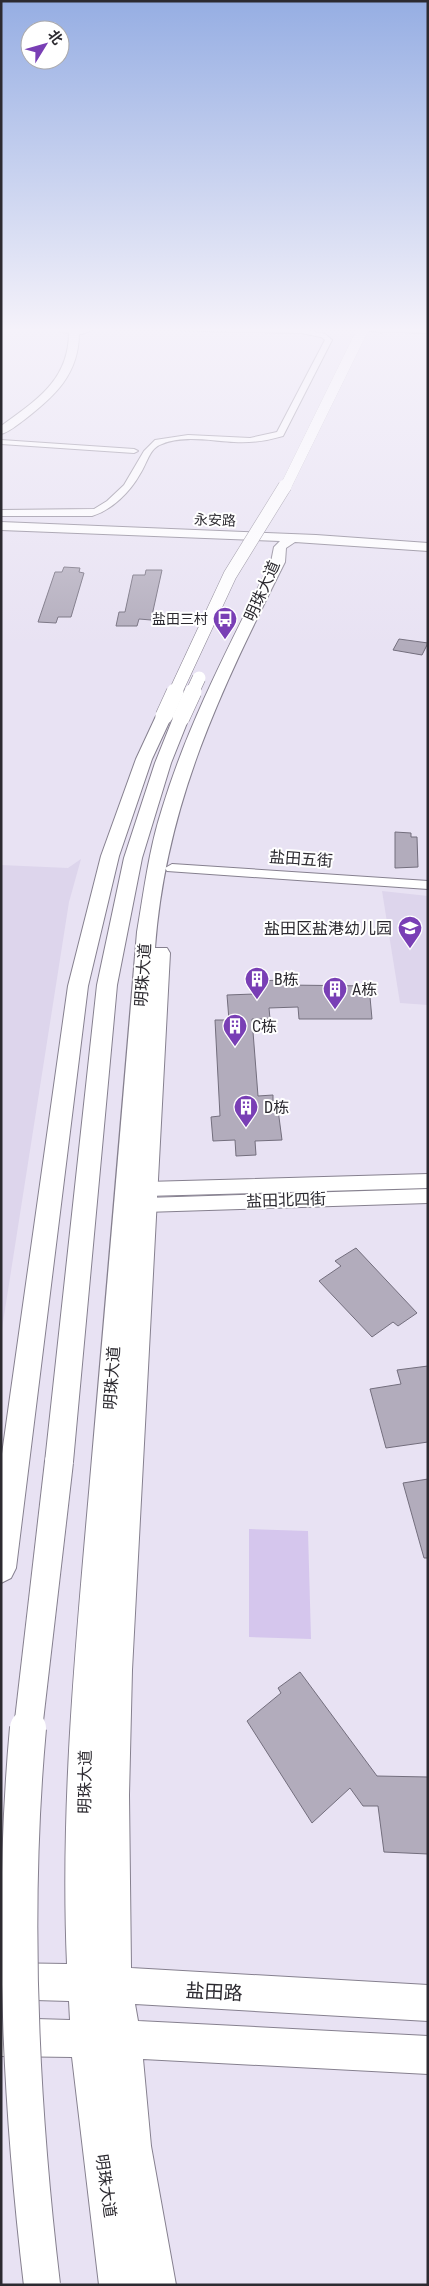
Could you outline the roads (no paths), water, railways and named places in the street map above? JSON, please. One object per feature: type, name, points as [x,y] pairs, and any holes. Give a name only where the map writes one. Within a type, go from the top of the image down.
[{"type":"street","points":[[1,513],[92,513],[105,508],[135,477],[150,448],[159,442],[178,438],[255,439],[280,434]]},
{"type":"street","name":"明珠大道","points":[[42,2285],[25,2104],[19,1962],[21,1838],[27,1729],[37,1632],[59,1462],[106,985],[133,858],[163,763],[172,717],[230,575],[282,493],[315,434]]},
{"type":"street","name":"明珠大道","points":[[239,585],[293,495],[322,434]]},
{"type":"street","points":[[1,442],[134,451]]},
{"type":"street","name":"永安路","points":[[1,526],[289,544],[428,555]]},
{"type":"street","name":"永安路","points":[[1,536],[428,547]]},
{"type":"street","name":"明珠大道","points":[[100,1985],[112,1926],[112,1796],[116,1670],[162,932],[183,811],[206,742],[289,544]]},
{"type":"street","name":"明珠大道","points":[[155,2285],[132,2146],[106,2039],[100,1985],[83,1926],[84,1794],[89,1668],[147,932],[161,845],[180,777],[210,704],[278,562],[289,544]]},
{"type":"street","name":"明珠大道","points":[[1,1568],[78,986],[110,856],[144,759],[204,665]]},
{"type":"street","name":"盐田五街","points":[[172,868],[428,885]]},
{"type":"street","name":"盐田北四街","points":[[145,1197],[428,1181]]},
{"type":"street","name":"盐田北四街","points":[[145,1197],[428,1196]]},
{"type":"street","name":"盐田路","points":[[1,1981],[428,2003]]},
{"type":"street","points":[[1,2037],[106,2039],[428,2055]]},
{"type":"street","name":"明珠大道","points":[[106,2039],[100,2141],[120,2285]]},
{"type":"place","name":"盐田三村","points":[[225,640]]},
{"type":"place","name":"盐田区盐港幼儿园","points":[[410,949]]},
{"type":"place","name":"B栋","points":[[257,1000]]},
{"type":"place","name":"A栋","points":[[335,1010]]},
{"type":"place","name":"C栋","points":[[235,1047]]},
{"type":"place","name":"D栋","points":[[246,1128]]}]
